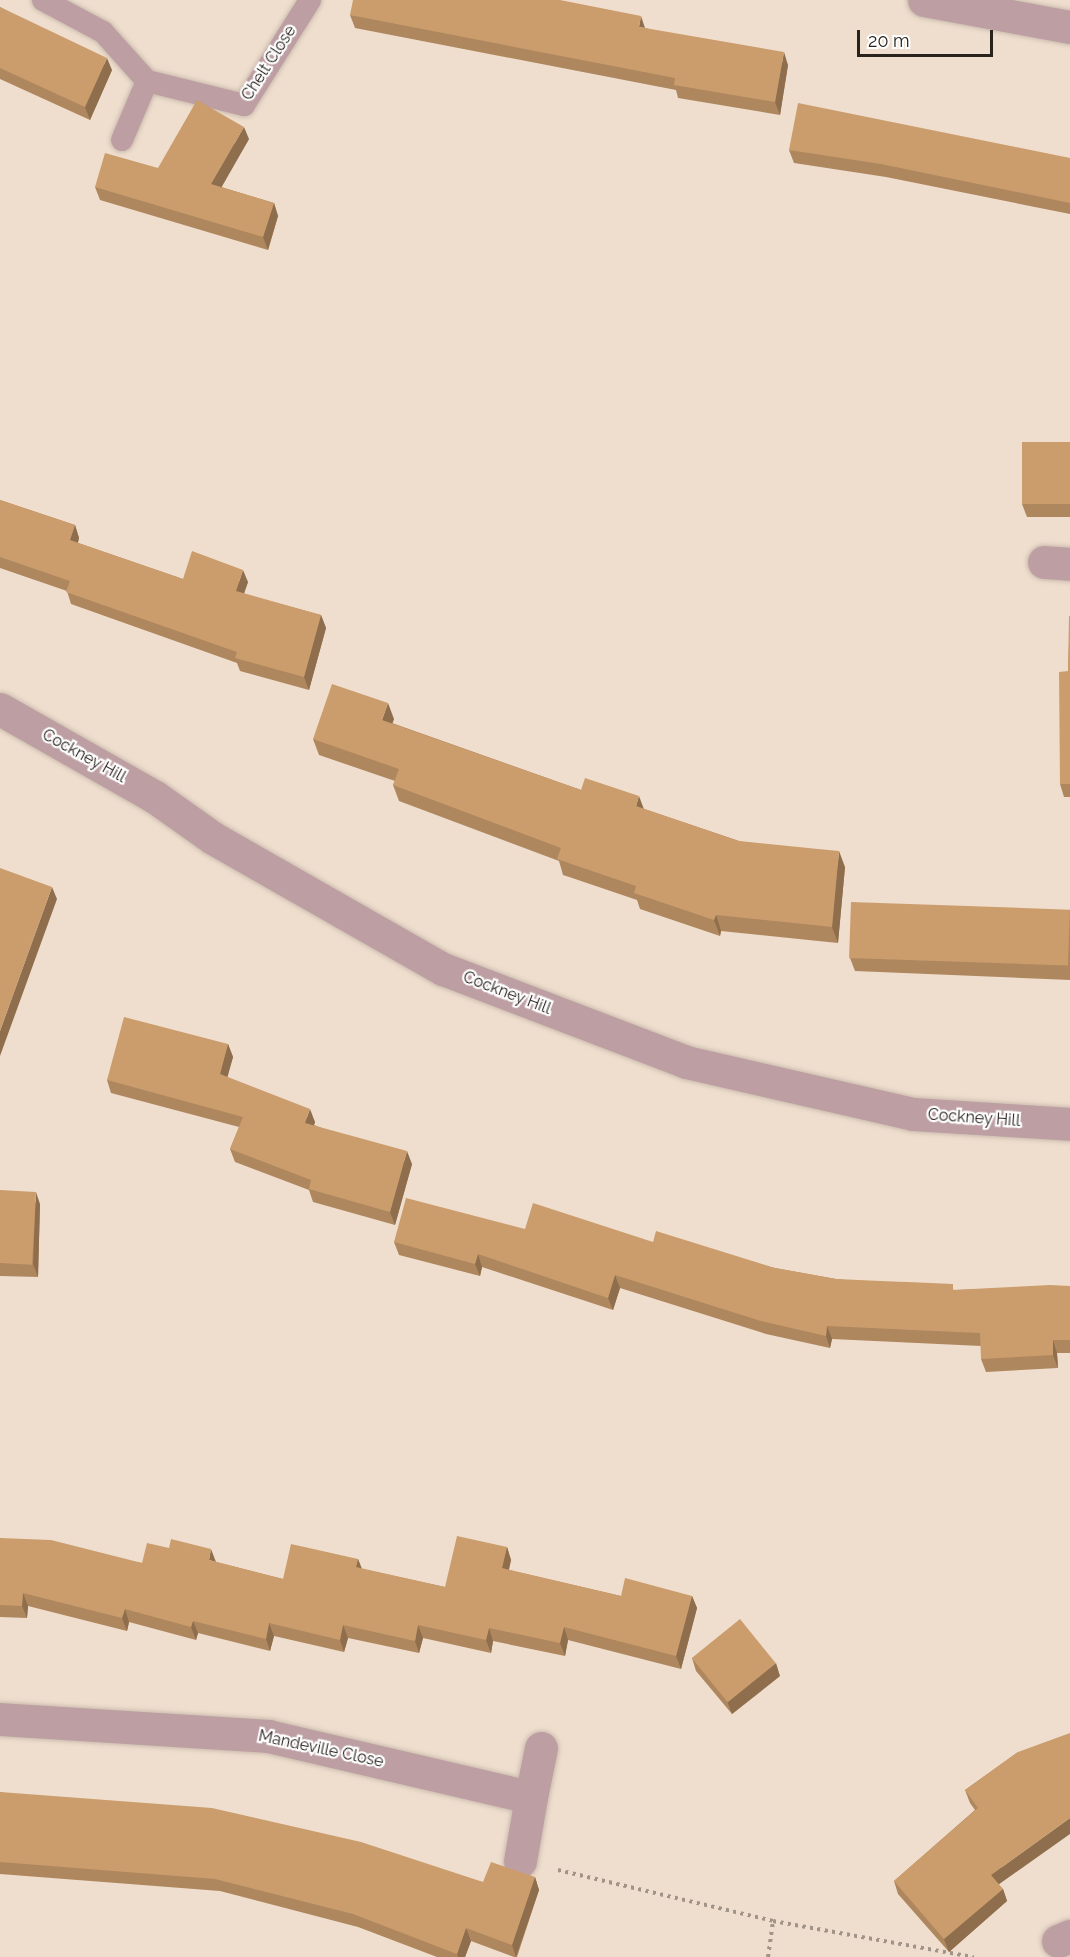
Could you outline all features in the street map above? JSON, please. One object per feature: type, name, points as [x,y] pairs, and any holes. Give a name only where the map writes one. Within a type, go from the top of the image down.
[{"type":"street","points":[[924,0],[1070,27]]},
{"type":"street","name":"Cockney Hill","points":[[0,709],[155,797],[243,855],[443,969],[686,1062],[913,1114],[1070,1124]]},
{"type":"street","name":"Mandeville Close","points":[[0,1719],[268,1736],[531,1797]]},
{"type":"street","points":[[520,1861],[541,1748]]},
{"type":"lane","points":[[43,0],[103,32],[147,81],[122,140]]},
{"type":"lane","name":"Chelt Close","points":[[147,81],[244,105],[310,0]]},
{"type":"path","points":[[520,1861],[773,1921],[974,1957]]},
{"type":"path","points":[[768,1957],[773,1921]]},
{"type":"building","points":[[353,0],[560,0],[641,16],[639,27],[784,52],[775,102],[674,85],[675,78],[350,15]]},
{"type":"building","points":[[0,7],[107,58],[85,107],[0,68]]},
{"type":"building","points":[[197,100],[244,127],[211,184],[274,203],[263,237],[95,187],[105,153],[158,168]]},
{"type":"building","points":[[798,103],[1070,158],[1070,203],[881,164],[789,150]]},
{"type":"building","points":[[1022,442],[1070,442],[1070,504],[1022,504]]},
{"type":"building","points":[[0,500],[75,525],[70,540],[183,579],[192,551],[243,570],[236,591],[321,615],[304,677],[235,658],[237,652],[66,592],[70,581],[0,557]]},
{"type":"building","points":[[1069,616],[1070,784],[1060,784],[1059,672],[1068,671]]},
{"type":"building","points":[[332,684],[388,703],[382,720],[581,790],[585,778],[639,796],[636,806],[739,841],[839,851],[832,927],[716,915],[714,920],[634,893],[636,886],[557,859],[561,848],[393,785],[399,769],[313,739]]},
{"type":"building","points":[[0,868],[52,887],[0,1031]]},
{"type":"building","points":[[851,902],[1070,910],[1068,966],[849,958]]},
{"type":"building","points":[[124,1017],[228,1044],[220,1074],[310,1109],[305,1123],[407,1151],[390,1212],[309,1189],[311,1180],[230,1149],[243,1117],[107,1080]]},
{"type":"building","points":[[0,1190],[36,1192],[32,1265],[0,1263]]},
{"type":"building","points":[[406,1198],[525,1229],[533,1203],[653,1242],[656,1231],[775,1268],[836,1279],[953,1284],[953,1290],[1070,1286],[1070,1340],[1053,1340],[1053,1355],[981,1359],[980,1333],[827,1326],[826,1336],[761,1321],[615,1275],[608,1298],[478,1254],[475,1264],[394,1242]]},
{"type":"building","points":[[457,1536],[507,1547],[502,1568],[621,1596],[625,1578],[692,1596],[676,1656],[564,1627],[560,1643],[489,1628],[486,1640],[418,1625],[415,1641],[343,1625],[340,1640],[269,1623],[266,1639],[193,1621],[191,1627],[125,1609],[122,1618],[23,1593],[22,1606],[0,1605],[0,1538],[51,1540],[142,1563],[147,1543],[169,1548],[171,1539],[211,1549],[209,1560],[283,1579],[291,1544],[358,1559],[356,1567],[445,1587]]},
{"type":"building","points":[[740,1619],[776,1663],[728,1702],[692,1658]]},
{"type":"building","points":[[1070,1733],[1070,1818],[991,1875],[1003,1889],[944,1939],[894,1881],[978,1808],[965,1790],[1018,1752]]},
{"type":"building","points":[[0,1792],[212,1808],[361,1842],[483,1882],[491,1862],[535,1877],[512,1945],[466,1928],[457,1954],[353,1914],[215,1879],[0,1862]]}]
